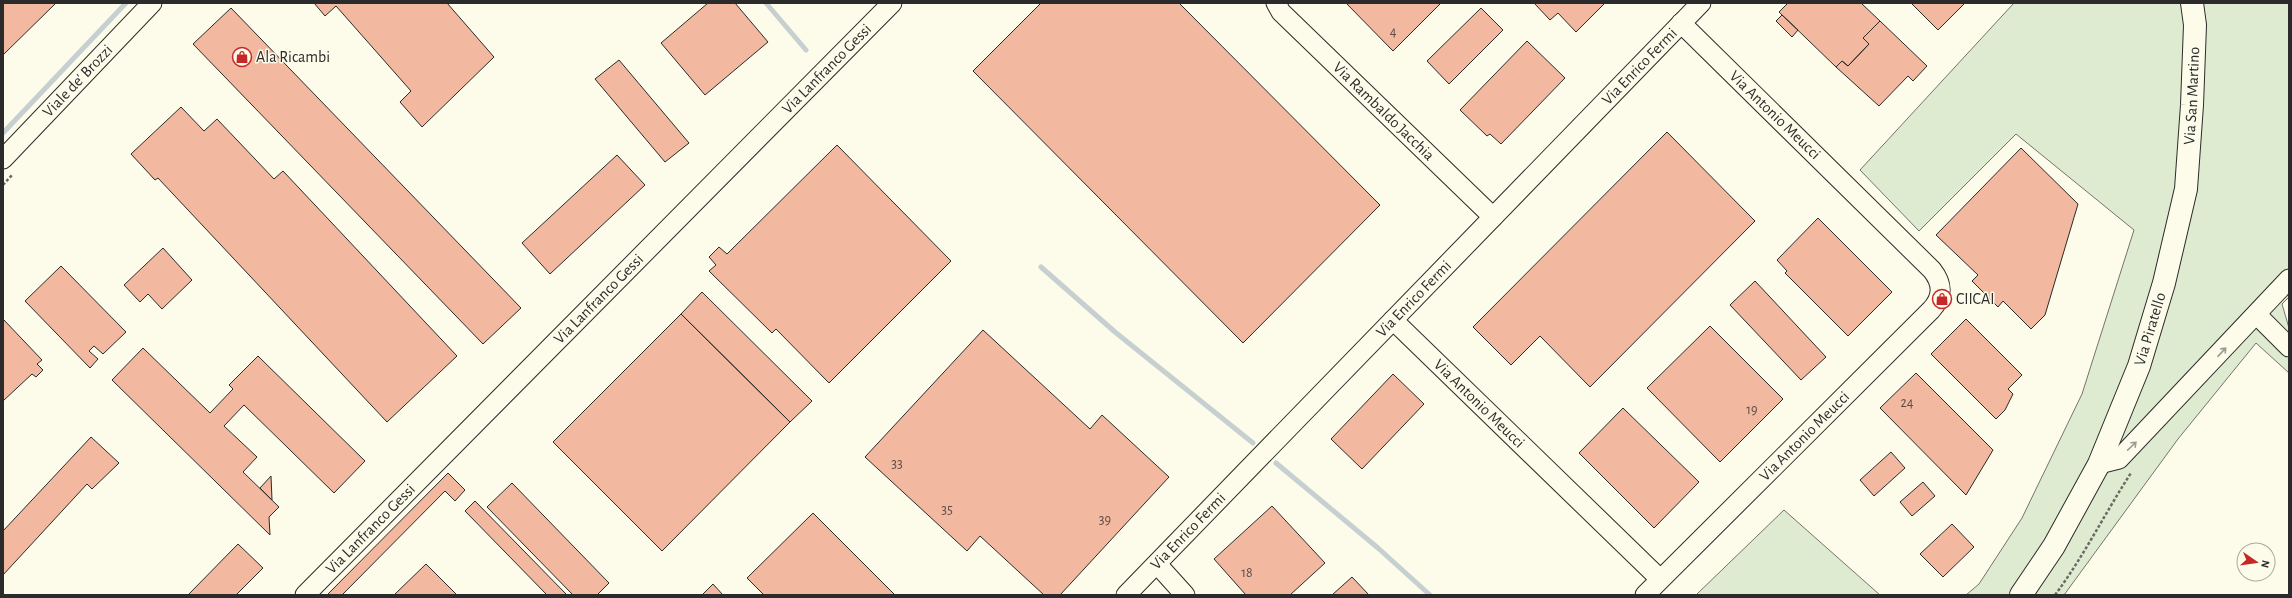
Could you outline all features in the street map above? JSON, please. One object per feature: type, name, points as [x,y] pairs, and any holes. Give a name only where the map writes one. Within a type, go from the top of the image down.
[{"type":"main road","name":"Via San Martino","points":[[2186,188],[2192,104],[2195,25],[2192,3]]},
{"type":"main road","name":"Via Piratello","points":[[2020,595],[2054,546],[2099,464],[2139,366],[2164,283],[2186,188]]},
{"type":"street","name":"Viale de' Brozzi","points":[[3,159],[152,3]]},
{"type":"street","name":"Via Rambaldo Jacchia","points":[[1276,3],[1281,12],[1493,217]]},
{"type":"street","name":"Via Enrico Fermi","points":[[1126,595],[1701,3]]},
{"type":"street","name":"Via Lanfranco Gessi","points":[[305,595],[889,4]]},
{"type":"street","name":"Via Antonio Meucci","points":[[1393,320],[1660,579],[1931,310],[1937,303],[1941,286],[1932,270],[1681,23]]},
{"type":"street","points":[[2099,464],[2119,459],[2289,279]]},
{"type":"street","points":[[2257,314],[2289,347]]},
{"type":"street","points":[[1157,564],[1185,595]]},
{"type":"street","points":[[1645,595],[1660,579]]},
{"type":"path","points":[[2055,595],[2090,544],[2113,501],[2134,469]]},
{"type":"green space","points":[[2014,3],[2289,3],[2289,297],[2282,304],[2289,328],[2289,373],[2256,343],[2178,439],[2064,595],[1966,595],[1979,584],[2022,518],[2082,394],[2134,230],[2016,134],[1919,231],[1860,170]]},
{"type":"green space","points":[[1784,510],[1880,595],[1696,595]]},
{"type":"building","points":[[3,3],[56,3],[3,55]]},
{"type":"building","points":[[314,3],[447,3],[494,57],[422,127],[400,102],[411,91],[336,6],[325,16]]},
{"type":"building","points":[[708,3],[735,3],[768,42],[705,95],[661,43]]},
{"type":"building","points":[[1041,3],[1179,3],[1380,205],[1243,343],[973,71]]},
{"type":"building","points":[[1346,3],[1441,3],[1393,51]]},
{"type":"building","points":[[1534,3],[1605,3],[1576,32],[1558,13],[1550,20]]},
{"type":"building","points":[[1788,3],[1861,3],[1880,21],[1863,38],[1869,44],[1848,66],[1842,61],[1836,67],[1779,12]]},
{"type":"building","points":[[1911,3],[1965,3],[1938,30]]},
{"type":"building","points":[[231,8],[521,308],[483,344],[193,44]]},
{"type":"building","points":[[1481,8],[1503,30],[1449,84],[1427,61]]},
{"type":"building","points":[[1782,15],[1798,30],[1792,37],[1776,21]]},
{"type":"building","points":[[1880,21],[1927,66],[1913,81],[1908,76],[1879,106],[1836,67],[1842,61],[1848,66],[1869,44],[1863,38]]},
{"type":"building","points":[[1527,41],[1565,78],[1501,144],[1490,134],[1487,136],[1460,110]]},
{"type":"building","points":[[619,60],[689,143],[665,162],[595,79]]},
{"type":"building","points":[[181,107],[204,131],[217,119],[274,179],[283,171],[457,356],[387,422],[158,178],[155,180],[131,154]]},
{"type":"building","points":[[1667,132],[1755,221],[1590,387],[1540,336],[1511,365],[1473,327]]},
{"type":"building","points":[[837,145],[951,261],[829,383],[776,329],[772,333],[709,271],[716,265],[709,257],[719,247],[727,254]]},
{"type":"building","points":[[2021,148],[2078,204],[2045,315],[2031,329],[2003,301],[1998,307],[1972,281],[1978,275],[1936,235]]},
{"type":"building","points":[[617,155],[645,185],[550,274],[522,243]]},
{"type":"building","points":[[1818,218],[1892,292],[1848,336],[1785,273],[1787,271],[1777,260]]},
{"type":"building","points":[[163,248],[192,280],[162,309],[148,294],[140,302],[124,285]]},
{"type":"building","points":[[61,266],[126,332],[103,354],[94,346],[89,351],[98,359],[90,368],[25,301]]},
{"type":"building","points":[[1755,281],[1826,357],[1801,380],[1730,305]]},
{"type":"building","points":[[702,292],[812,401],[790,422],[681,314]]},
{"type":"building","points":[[681,314],[790,422],[662,551],[553,442]]},
{"type":"building","points":[[3,319],[42,360],[37,364],[43,370],[36,377],[32,374],[3,401]]},
{"type":"building","points":[[1966,319],[2022,375],[2008,389],[2013,394],[2005,410],[1996,419],[1931,354]]},
{"type":"building","points":[[1710,326],[1783,399],[1720,462],[1647,388]]},
{"type":"building","points":[[983,330],[1090,429],[1102,415],[1169,477],[1060,595],[1044,595],[980,536],[967,551],[865,457]]},
{"type":"building","points":[[143,348],[210,413],[233,389],[229,385],[258,356],[365,461],[334,493],[244,405],[224,426],[257,457],[243,472],[279,507],[269,517],[270,535],[112,380]]},
{"type":"building","points":[[1916,373],[1993,450],[1966,495],[1880,408]]},
{"type":"building","points":[[1393,374],[1424,404],[1362,469],[1331,439]]},
{"type":"building","points":[[1623,408],[1699,482],[1654,528],[1579,453]]},
{"type":"building","points":[[91,437],[119,463],[92,489],[87,484],[3,575],[3,531]]},
{"type":"building","points":[[1891,452],[1905,468],[1874,496],[1860,480]]},
{"type":"building","points":[[448,473],[465,490],[455,501],[445,491],[342,595],[327,595]]},
{"type":"building","points":[[271,476],[272,500],[260,488]]},
{"type":"building","points":[[1923,482],[1935,496],[1912,516],[1900,502]]},
{"type":"building","points":[[512,483],[609,583],[597,595],[573,595],[487,507]]},
{"type":"building","points":[[475,501],[567,595],[547,595],[465,511]]},
{"type":"building","points":[[1272,506],[1325,563],[1290,595],[1246,595],[1214,559]]},
{"type":"building","points":[[813,513],[895,595],[764,595],[747,578]]},
{"type":"building","points":[[1952,524],[1974,547],[1943,577],[1920,554]]},
{"type":"building","points":[[238,544],[263,568],[236,595],[188,595]]},
{"type":"building","points":[[426,564],[457,595],[394,595]]},
{"type":"building","points":[[1352,577],[1369,595],[1332,595]]},
{"type":"building","points":[[713,584],[723,595],[702,595]]},
{"type":"waterway","points":[[3,133],[126,3]]},
{"type":"waterway","points":[[766,3],[806,50]]},
{"type":"waterway","points":[[1041,267],[1115,332],[1253,443]]},
{"type":"waterway","points":[[1276,463],[1378,548],[1430,595]]},
{"type":"place","name":"Ala Ricambi","points":[[242,57]]},
{"type":"place","name":"CIICAI","points":[[1942,299]]}]
